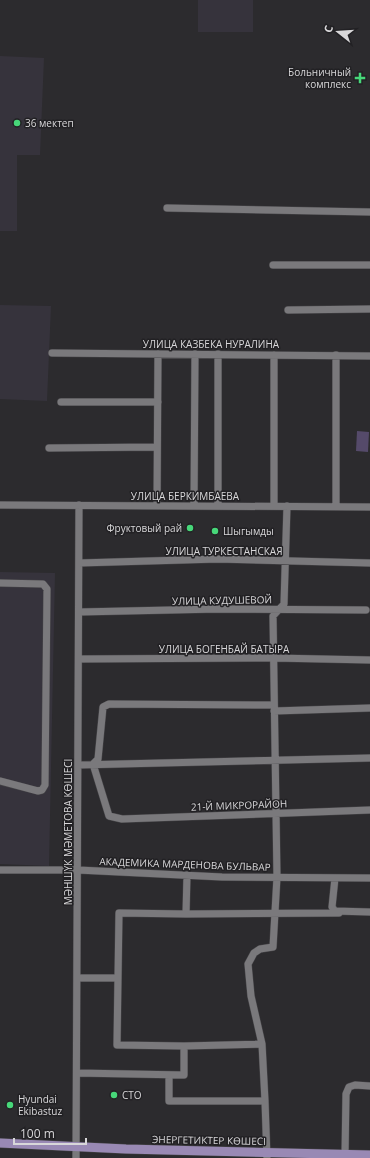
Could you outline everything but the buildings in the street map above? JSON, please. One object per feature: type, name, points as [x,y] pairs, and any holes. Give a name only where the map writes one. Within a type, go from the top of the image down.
[{"type":"main road","name":"ЭНЕРГЕТИКТЕР КӨШЕСІ","points":[[0,1143],[267,1155],[370,1155]]},
{"type":"street","points":[[168,208],[370,212]]},
{"type":"street","points":[[273,265],[370,265]]},
{"type":"street","points":[[288,310],[370,309]]},
{"type":"street","name":"УЛИЦА КАЗБЕКА НУРАЛИНА","points":[[52,353],[370,356]]},
{"type":"street","points":[[157,506],[158,354]]},
{"type":"street","points":[[194,506],[195,354]]},
{"type":"street","points":[[218,354],[218,506]]},
{"type":"street","points":[[274,354],[274,506]]},
{"type":"street","points":[[336,356],[336,506]]},
{"type":"street","points":[[60,402],[158,402]]},
{"type":"street","points":[[49,448],[157,447]]},
{"type":"street","name":"УЛИЦА БЕРКИМБАЕВА","points":[[0,505],[370,507]]},
{"type":"street","name":"МӘНШҮК МӘМЕТОВА КӨШЕСІ","points":[[76,1158],[79,505]]},
{"type":"street","points":[[267,1155],[262,1044],[251,996],[248,964],[254,953],[260,949],[273,946],[277,877],[274,760],[274,616],[284,604],[284,561],[287,506]]},
{"type":"street","name":"УЛИЦА ТУРКЕСТАНСКАЯ","points":[[79,563],[218,560],[370,563]]},
{"type":"street","points":[[0,583],[43,584],[46,589],[46,596],[45,785],[42,790],[38,791],[0,780]]},
{"type":"street","name":"УЛИЦА КУДУШЕВОЙ","points":[[79,612],[281,609],[366,610]]},
{"type":"street","name":"УЛИЦА БОГЕНБАЙ БАТЫРА","points":[[78,659],[274,658],[370,660]]},
{"type":"street","points":[[93,764],[98,759],[101,738],[101,714],[103,708],[109,704],[274,708],[370,708]]},
{"type":"street","points":[[78,765],[370,758]]},
{"type":"street","name":"21-Й МИКРОРАЙОН","points":[[93,764],[109,816],[122,819],[370,810]]},
{"type":"street","name":"АКАДЕМИКА МАРДЕНОВА БУЛЬВАР","points":[[0,870],[78,870],[187,875],[370,878]]},
{"type":"street","points":[[186,914],[187,875]]},
{"type":"street","points":[[334,878],[332,907],[339,913]]},
{"type":"street","points":[[262,1044],[184,1046],[117,1045],[119,913],[186,914],[370,912]]},
{"type":"street","points":[[78,978],[118,978]]},
{"type":"street","points":[[77,1073],[184,1075],[184,1046]]},
{"type":"street","points":[[169,1075],[169,1101],[265,1101]]},
{"type":"street","points":[[345,1155],[346,1094],[350,1087],[355,1085],[370,1086]]},
{"type":"shaded area","points":[[198,0],[253,0],[253,32],[198,32]]},
{"type":"shaded area","points":[[0,56],[44,58],[40,155],[17,155],[17,231],[0,231]]},
{"type":"shaded area","points":[[0,305],[51,306],[47,401],[0,399]]},
{"type":"shaded area","points":[[357,431],[369,432],[368,452],[356,451]]},
{"type":"shaded area","points":[[0,572],[55,573],[49,866],[0,864]]},
{"type":"place","name":"Больничный комплекс","points":[[360,78]]},
{"type":"place","name":"36 мектеп","points":[[17,123]]},
{"type":"place","name":"Фруктовый рай","points":[[190,528]]},
{"type":"place","name":"Шыгымды","points":[[215,531]]},
{"type":"place","name":"СТО","points":[[114,1095]]},
{"type":"place","name":"Hyundai Ekibastuz","points":[[10,1105]]}]
